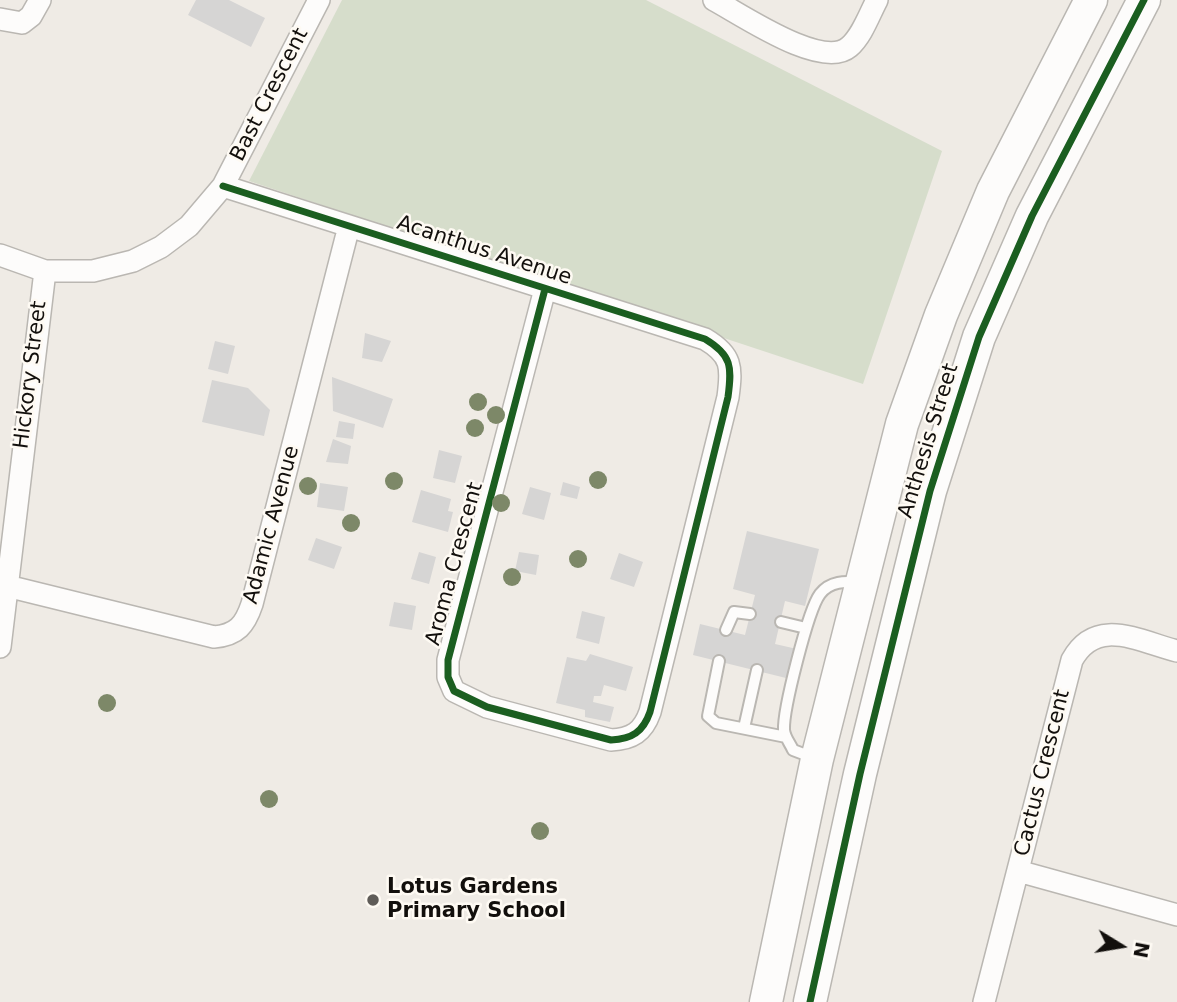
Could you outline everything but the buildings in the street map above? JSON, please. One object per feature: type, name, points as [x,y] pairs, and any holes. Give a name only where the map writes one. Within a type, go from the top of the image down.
[{"type":"street","points":[[0,19],[22,23],[31,16],[40,0]]},
{"type":"street","points":[[714,0],[808,50],[835,54],[847,49],[856,39],[877,0]]},
{"type":"street","name":"Anthesis Street","points":[[766,1002],[817,759],[902,424],[962,261],[993,191],[1091,0]]},
{"type":"street","name":"Anthesis Street","points":[[810,1002],[861,771],[930,491],[979,337],[1032,216],[1144,0]]},
{"type":"street","name":"Bast Crescent","points":[[0,255],[45,271],[93,271],[133,261],[161,247],[189,226],[223,186],[310,3]]},
{"type":"street","name":"Acanthus Avenue","points":[[223,186],[705,339],[722,349],[728,359]]},
{"type":"street","name":"Adamic Avenue","points":[[7,586],[214,637],[227,636],[239,630],[246,621],[252,604],[349,226]]},
{"type":"street","name":"Hickory Street","points":[[0,647],[7,586],[10,457],[45,271]]},
{"type":"street","name":"Aroma Crescent","points":[[545,289],[448,660],[448,677],[454,691],[468,700],[611,740],[635,736],[645,725],[728,397],[731,378],[728,359]]},
{"type":"street","name":"Cactus Crescent","points":[[984,1002],[1072,660],[1079,647],[1089,638],[1102,634],[1177,651]]},
{"type":"street","points":[[817,759],[861,771]]},
{"type":"street","points":[[1018,871],[1177,915]]},
{"type":"lane","points":[[817,759],[793,750],[786,737],[785,718],[806,628],[820,593],[830,585],[845,581],[860,583]]},
{"type":"lane","points":[[726,630],[734,612],[750,614]]},
{"type":"lane","points":[[780,622],[806,628]]},
{"type":"lane","points":[[719,661],[708,716],[716,723],[786,737]]},
{"type":"lane","points":[[744,728],[757,670]]},
{"type":"green space","points":[[342,0],[646,0],[942,151],[863,384],[249,181]]},
{"type":"cycle path","points":[[810,1002],[860,774],[930,491],[979,337],[1032,216],[1144,0]]},
{"type":"cycle path","points":[[223,186],[705,339],[725,356],[730,370],[728,397],[650,712],[644,725],[636,733],[618,739],[611,740],[487,707],[454,691],[448,677],[448,660],[545,289]]},
{"type":"place","name":"Lotus Gardens Primary School","points":[[373,900]]}]
